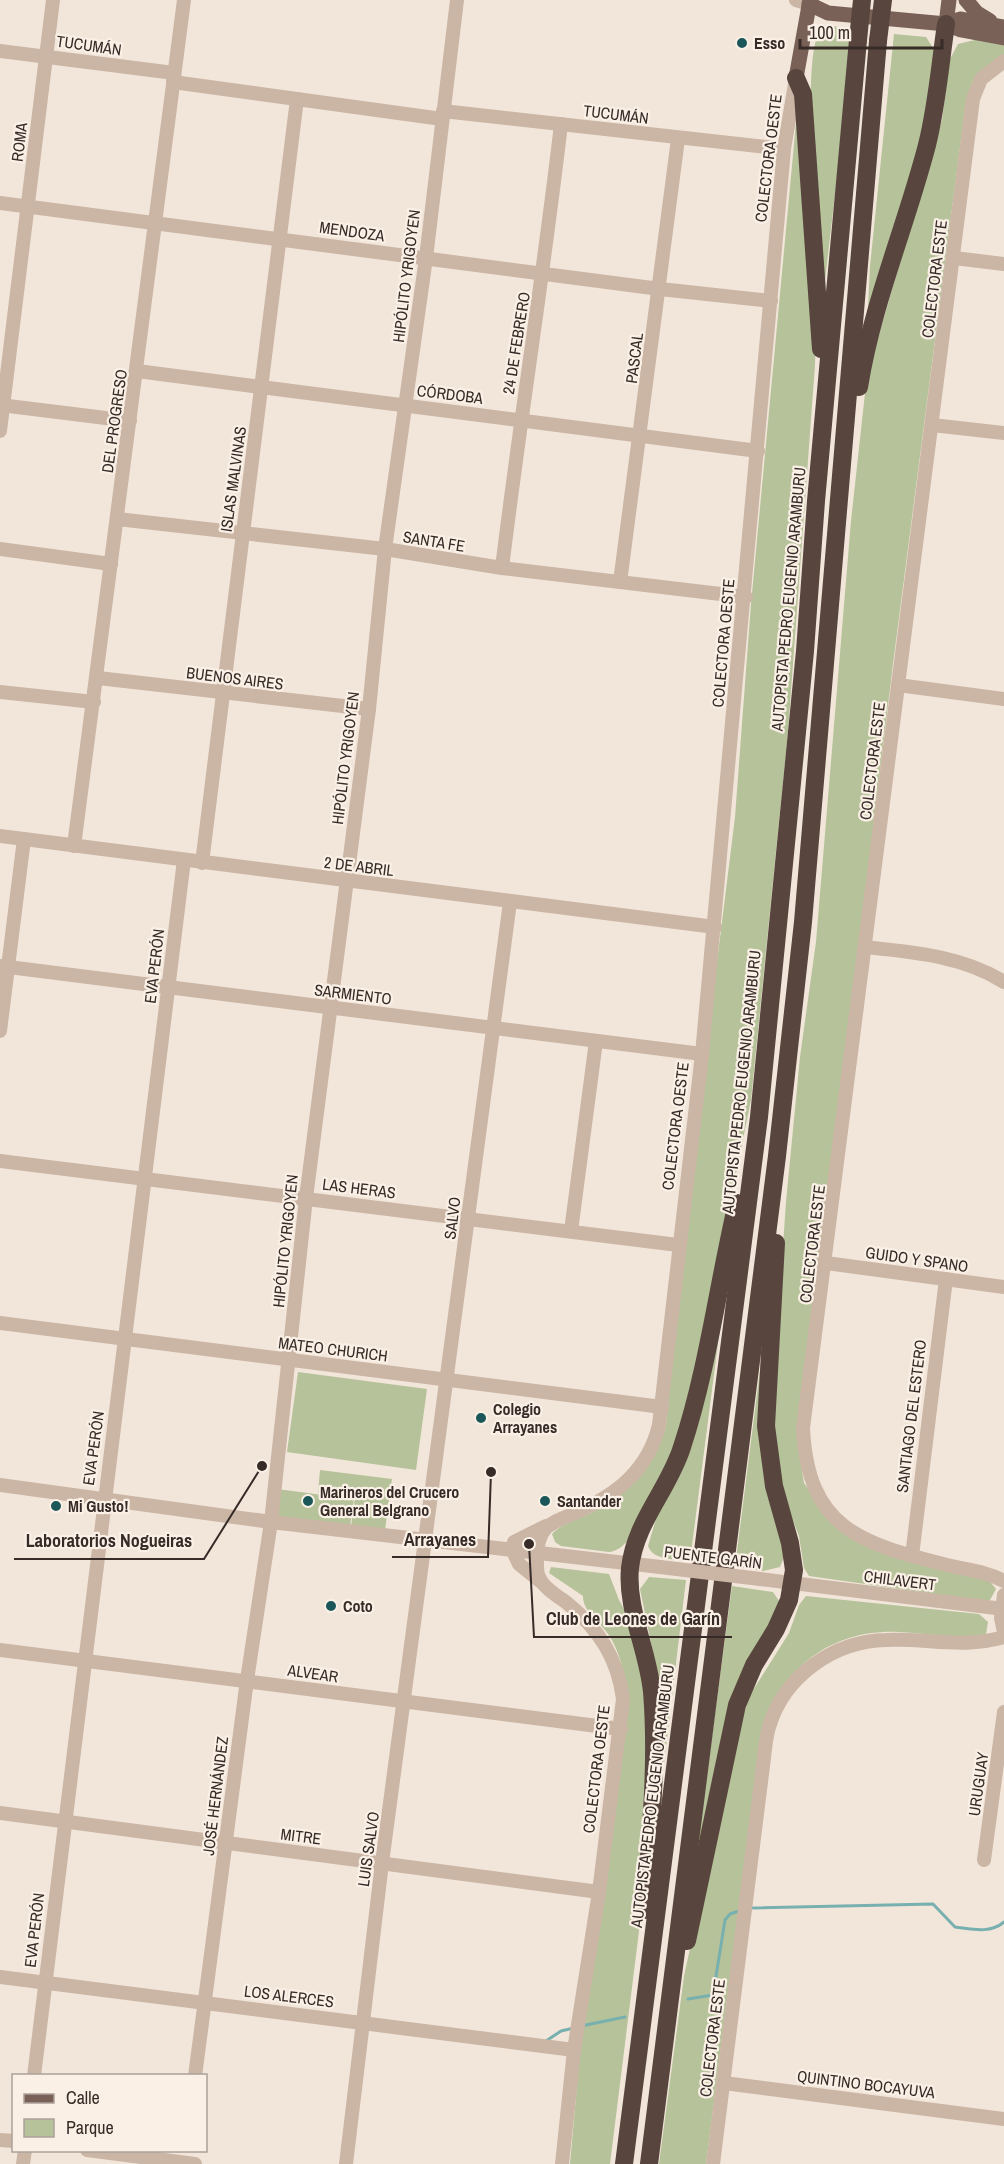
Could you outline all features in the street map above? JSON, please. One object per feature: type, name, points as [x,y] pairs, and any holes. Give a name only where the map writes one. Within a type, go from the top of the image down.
[{"type":"highway","name":"AUTOPISTA PEDRO EUGENIO ARAMBURU","points":[[624,2164],[759,1117],[798,720],[862,0]]},
{"type":"highway","points":[[649,2164],[777,1156],[803,922],[842,493],[855,296],[883,0]]},
{"type":"highway","points":[[842,493],[870,337],[934,115],[946,24]]},
{"type":"highway","points":[[796,78],[803,94],[821,355],[816,501]]},
{"type":"highway","points":[[640,2039],[653,1725],[646,1652],[632,1609],[630,1565],[642,1528],[673,1470],[690,1423],[730,1234],[759,1117]]},
{"type":"highway","points":[[663,2051],[737,1705],[754,1665],[776,1629],[789,1600],[794,1570],[790,1543],[774,1486],[766,1426],[776,1252],[777,1156]]},
{"type":"main road","points":[[946,24],[949,0]]},
{"type":"main road","points":[[966,0],[978,13],[1002,30]]},
{"type":"main road","points":[[805,1],[828,13],[946,24],[960,30],[1002,30]]},
{"type":"main road","name":"COLECTORA OESTE","points":[[796,78],[805,1]]},
{"type":"street","name":"ROMA","points":[[0,431],[53,0]]},
{"type":"street","name":"DEL PROGRESO","points":[[75,846],[183,0]]},
{"type":"street","name":"HIPÓLITO YRIGOYEN","points":[[271,1522],[306,1198],[369,709],[385,549],[426,258],[457,0]]},
{"type":"street","name":"TUCUMÁN","points":[[0,51],[45,56],[297,99],[443,115],[561,124],[678,139],[784,149]]},
{"type":"street","name":"COLECTORA ESTE","points":[[1004,61],[981,79],[973,99],[826,1263],[803,1428],[805,1458],[815,1493],[827,1510],[855,1534],[912,1556],[977,1569],[1004,1581]]},
{"type":"street","name":"COLECTORA OESTE","points":[[562,2164],[575,2043],[599,1892],[621,1729],[621,1685],[618,1668],[609,1651],[577,1611],[519,1564],[512,1550],[514,1542],[597,1503],[631,1479],[656,1440],[662,1407],[678,1245],[702,1054],[746,597],[784,149],[796,78]]},
{"type":"street","name":"ISLAS MALVINAS","points":[[202,863],[297,99]]},
{"type":"street","name":"24 DE FEBRERO","points":[[502,568],[520,419],[544,274],[561,124]]},
{"type":"street","name":"PASCAL","points":[[620,582],[678,139]]},
{"type":"street","name":"MENDOZA","points":[[0,203],[281,238],[660,290],[771,301]]},
{"type":"street","points":[[954,258],[1004,264]]},
{"type":"street","name":"CÓRDOBA","points":[[137,371],[758,451]]},
{"type":"street","points":[[2,405],[130,422]]},
{"type":"street","points":[[932,425],[1004,433]]},
{"type":"street","name":"SANTA FE","points":[[117,519],[385,549],[502,568],[746,597]]},
{"type":"street","points":[[0,549],[111,564]]},
{"type":"street","name":"BUENOS AIRES","points":[[98,678],[369,709]]},
{"type":"street","points":[[898,685],[1004,699]]},
{"type":"street","points":[[0,692],[94,702]]},
{"type":"street","name":"2 DE ABRIL","points":[[0,836],[714,927]]},
{"type":"street","points":[[0,1031],[4,966],[24,839]]},
{"type":"street","name":"EVA PERÓN","points":[[33,2074],[184,860]]},
{"type":"street","name":"SALVO","points":[[426,1540],[510,902]]},
{"type":"street","points":[[865,947],[951,960],[979,969],[1004,982]]},
{"type":"street","name":"SARMIENTO","points":[[4,966],[168,989],[702,1054]]},
{"type":"street","points":[[572,1231],[596,1041]]},
{"type":"street","name":"LAS HERAS","points":[[0,1161],[678,1245]]},
{"type":"street","name":"GUIDO Y SPANO","points":[[826,1263],[1004,1287]]},
{"type":"street","name":"SANTIAGO DEL ESTERO","points":[[912,1556],[946,1279]]},
{"type":"street","name":"MATEO CHURICH","points":[[0,1323],[662,1407]]},
{"type":"street","name":"PUENTE GARÍN","points":[[0,1485],[271,1522],[792,1584]]},
{"type":"street","name":"JOSÉ HERNÁNDEZ","points":[[195,2074],[247,1680],[271,1522]]},
{"type":"street","points":[[540,1581],[537,1552],[540,1535],[549,1524]]},
{"type":"street","name":"LUIS SALVO","points":[[346,2164],[382,1863],[426,1540]]},
{"type":"street","name":"CHILAVERT","points":[[792,1584],[1003,1604]]},
{"type":"street","points":[[1003,1604],[1004,1632]]},
{"type":"street","name":"COLECTORA ESTE","points":[[713,2164],[769,1726],[788,1689],[802,1674],[829,1654],[870,1641],[972,1645],[1004,1637]]},
{"type":"street","name":"ALVEAR","points":[[0,1650],[621,1729]]},
{"type":"street","name":"URUGUAY","points":[[984,1860],[1000,1779],[1004,1712]]},
{"type":"street","name":"MITRE","points":[[0,1813],[599,1892]]},
{"type":"street","name":"LOS ALERCES","points":[[0,1977],[364,2022],[575,2043]]},
{"type":"street","name":"QUINTINO BOCAYUVA","points":[[724,2083],[1004,2119]]},
{"type":"street","points":[[98,2152],[187,2160]]},
{"type":"green space","points":[[824,25],[854,29],[823,298],[811,109],[812,70],[816,40]]},
{"type":"green space","points":[[894,34],[926,37],[935,51],[928,116],[867,328],[870,266]]},
{"type":"green space","points":[[979,39],[1004,45],[1004,54],[973,80],[966,101],[893,664],[798,1447],[804,1483],[834,1524],[988,1579],[996,1589],[990,1600],[984,1601],[809,1576],[804,1568],[799,1536],[783,1494],[773,1428],[774,1375],[786,1202],[800,1057],[816,942],[851,521],[867,375],[942,120],[950,59],[958,44]]},
{"type":"green space","points":[[797,112],[816,332],[815,365],[788,732],[751,1100],[682,1439],[629,1540],[609,1552],[561,1546],[555,1542],[552,1534],[566,1524],[606,1504],[629,1486],[648,1465],[656,1452],[666,1425],[695,1140],[735,817],[751,604]]},
{"type":"green space","points":[[726,1281],[690,1561],[660,1557],[648,1546]]},
{"type":"green space","points":[[766,1323],[765,1376],[784,1557],[780,1567],[763,1571],[735,1567]]},
{"type":"green space","points":[[298,1372],[427,1389],[416,1470],[287,1452]]},
{"type":"green space","points":[[320,1470],[392,1479],[385,1530],[351,1526],[355,1498],[318,1493]]},
{"type":"green space","points":[[277,1489],[354,1499],[350,1526],[274,1516]]},
{"type":"green space","points":[[551,1567],[609,1574],[619,1600],[638,1635],[649,1755],[640,1923],[610,2164],[570,2164],[583,2017],[606,1889],[627,1706],[626,1687],[620,1659],[608,1634],[589,1612],[583,1596],[549,1573]]},
{"type":"green space","points":[[649,1577],[686,1580],[653,1855],[656,1667],[640,1589]]},
{"type":"green space","points":[[732,1586],[773,1592],[779,1601],[723,1748],[697,1850]]},
{"type":"green space","points":[[806,1596],[979,1614],[988,1622],[986,1634],[953,1636],[899,1632],[873,1633],[849,1638],[827,1647],[808,1660],[778,1695],[767,1717],[760,1742],[706,2164],[659,2164],[684,1976],[736,1738],[750,1695],[789,1633],[799,1605]]},
{"type":"waterway","points":[[748,1908],[933,1904],[955,1927],[987,1929],[1004,1922]]},
{"type":"waterway","points":[[688,1999],[713,1995],[725,1920],[730,1914],[742,1910]]},
{"type":"waterway","points":[[581,2026],[625,2017]]},
{"type":"waterway","points":[[546,2041],[561,2031],[574,2028]]},
{"type":"place","name":"Esso","points":[[742,43]]},
{"type":"place","name":"Colegio Arrayanes","points":[[481,1418]]},
{"type":"place","name":"Laboratorios Nogueiras","points":[[262,1466]]},
{"type":"place","name":"Arrayanes","points":[[491,1472]]},
{"type":"place","name":"Marineros del Crucero General Belgrano","points":[[308,1501]]},
{"type":"place","name":"Santander","points":[[545,1501]]},
{"type":"place","name":"Mi Gusto!","points":[[56,1506]]},
{"type":"place","name":"Club de Leones de Garín","points":[[529,1544]]},
{"type":"place","name":"Coto","points":[[331,1606]]}]
